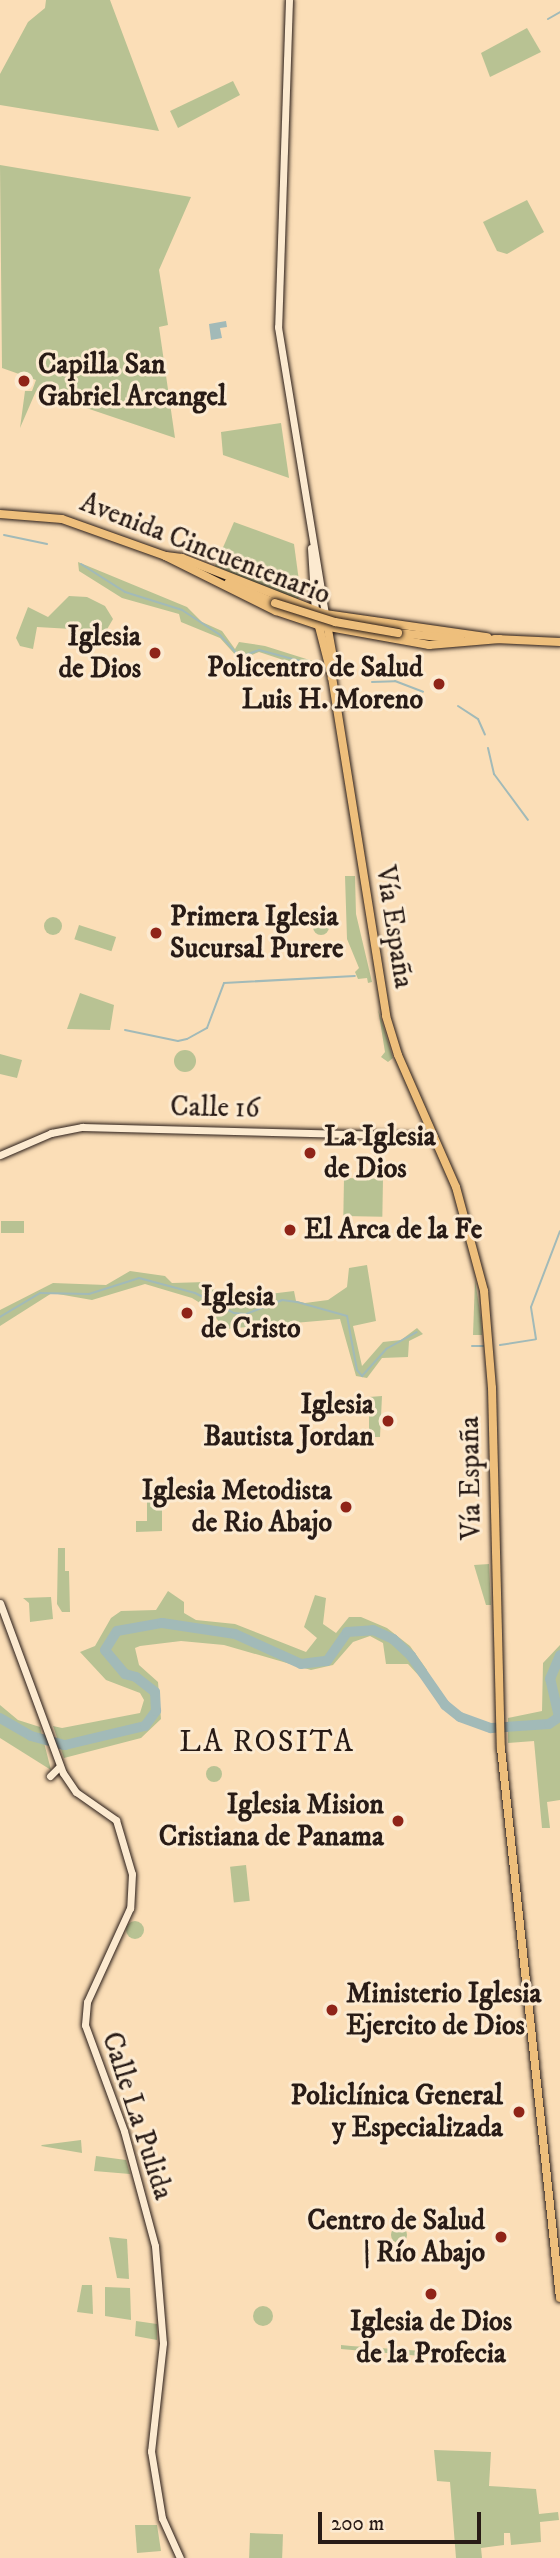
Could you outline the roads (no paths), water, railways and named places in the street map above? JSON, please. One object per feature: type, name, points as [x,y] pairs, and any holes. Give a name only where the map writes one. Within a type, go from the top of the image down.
[{"type":"main road","points":[[289,0],[278,327],[311,547],[325,614]]},
{"type":"main road","name":"Avenida Cincuentenario","points":[[0,514],[69,521],[165,556],[275,603],[335,622],[398,632],[560,642]]},
{"type":"main road","points":[[311,547],[315,611]]},
{"type":"main road","points":[[165,556],[214,570],[325,614],[500,639]]},
{"type":"main road","points":[[165,556],[275,611],[323,626],[442,646],[500,639]]},
{"type":"main road","name":"Vía España","points":[[315,611],[331,652],[332,677]]},
{"type":"main road","name":"Vía España","points":[[325,614],[323,626],[386,1016],[398,1055],[468,1221],[489,1328],[501,1739],[560,2298]]},
{"type":"main road","points":[[331,652],[337,637],[346,631]]},
{"type":"main road","name":"Calle 16","points":[[0,1155],[51,1133],[82,1127],[434,1136]]},
{"type":"main road","name":"Calle La Pulida","points":[[0,1603],[69,1785],[116,1820],[132,1874],[130,1908],[87,2002],[85,2025],[124,2131],[155,2246],[163,2343],[151,2451],[162,2518],[180,2558]]},
{"type":"main road","points":[[50,1776],[59,1762]]},
{"type":"water","points":[[226,321],[227,327],[220,328],[222,338],[211,340],[209,324]]},
{"type":"waterway","points":[[548,19],[560,12]]},
{"type":"waterway","points":[[4,535],[47,544]]},
{"type":"waterway","points":[[81,564],[125,592],[182,610],[220,635],[240,657],[259,650],[319,666]]},
{"type":"waterway","points":[[372,682],[395,681],[423,692]]},
{"type":"waterway","points":[[458,706],[478,719],[485,735]]},
{"type":"waterway","points":[[488,748],[494,774],[528,820]]},
{"type":"waterway","points":[[125,1030],[178,1041],[187,1039],[207,1028],[224,983],[355,976]]},
{"type":"waterway","points":[[500,1345],[536,1339],[531,1307],[560,1231]]},
{"type":"waterway","points":[[0,1317],[40,1293],[89,1294],[139,1278],[195,1293],[234,1313],[246,1314],[282,1300],[297,1302],[347,1316],[357,1370],[362,1376],[386,1349],[417,1332]]},
{"type":"waterway","points":[[472,1346],[483,1346]]},
{"type":"waterway","points":[[0,1718],[31,1736],[65,1745],[145,1726],[156,1711],[155,1692],[136,1677],[125,1674],[105,1650],[117,1631],[162,1623],[235,1634],[301,1664],[327,1661],[347,1632],[373,1630],[393,1639],[411,1656],[445,1705],[460,1717],[491,1728],[549,1724],[559,1717],[550,1679],[560,1655]]},
{"type":"place","name":"Capilla San Gabriel Arcangel","points":[[24,381]]},
{"type":"place","name":"Iglesia de Dios","points":[[155,653]]},
{"type":"place","name":"Policentro de Salud Luis H. Moreno","points":[[439,684]]},
{"type":"place","name":"Primera Iglesia Sucursal Purere","points":[[156,933]]},
{"type":"place","name":"La Iglesia de Dios","points":[[310,1153]]},
{"type":"place","name":"El Arca de la Fe","points":[[290,1230]]},
{"type":"place","name":"Iglesia de Cristo","points":[[187,1313]]},
{"type":"place","name":"Iglesia Bautista Jordan","points":[[388,1421]]},
{"type":"place","name":"Iglesia Metodista de Rio Abajo","points":[[346,1507]]},
{"type":"place","name":"Iglesia Mision Cristiana de Panama","points":[[398,1821]]},
{"type":"place","name":"Ministerio Iglesia Ejercito de Dios","points":[[332,2010]]},
{"type":"place","name":"Policlínica General y Especializada","points":[[519,2112]]},
{"type":"place","name":"Centro de Salud | Río Abajo","points":[[501,2237]]},
{"type":"place","name":"Iglesia de Dios de la Profecia","points":[[431,2294]]},
{"type":"district","name":"LA ROSITA","points":[[267,1743]]}]
